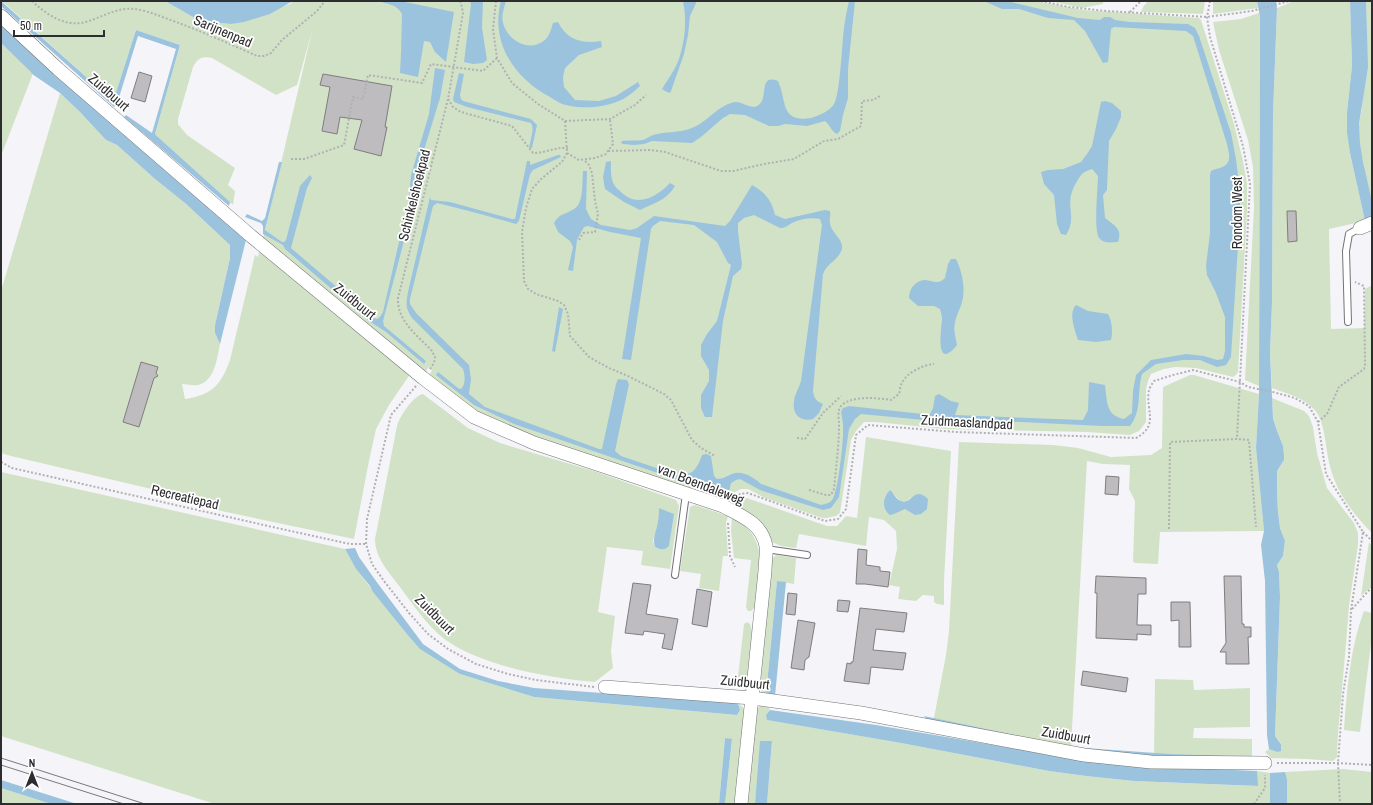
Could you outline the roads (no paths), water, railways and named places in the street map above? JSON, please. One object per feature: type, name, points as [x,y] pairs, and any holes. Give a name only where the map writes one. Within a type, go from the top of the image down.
[{"type":"street","name":"Zuidbuurt","points":[[1,16],[58,69],[246,232],[423,378]]},
{"type":"street","name":"van Boendaleweg","points":[[423,378],[474,418],[534,443],[723,506],[752,521],[760,530],[766,545],[765,571],[741,804]]},
{"type":"street","name":"Zuidbuurt","points":[[606,688],[752,698],[861,713],[1084,755],[1152,762],[1265,763]]},
{"type":"lane","points":[[1348,322],[1346,251],[1349,234],[1366,226]]},
{"type":"lane","points":[[675,575],[686,494]]},
{"type":"lane","points":[[766,549],[807,556]]},
{"type":"water","points":[[1,1],[112,100],[114,99],[136,30],[180,45],[155,134],[230,202],[229,206],[124,117],[126,115],[152,133],[176,49],[138,36],[117,104],[114,107],[1,6]]},
{"type":"water","points":[[165,1],[293,1],[270,14],[244,22],[231,24],[200,21]]},
{"type":"water","points":[[378,1],[400,1],[454,12],[446,62],[435,52],[430,42],[424,41],[418,77],[400,73],[402,14],[395,6]]},
{"type":"water","points":[[470,1],[483,1],[482,28],[487,60],[483,63],[473,64],[464,62],[471,4]]},
{"type":"water","points":[[501,1],[506,1],[502,18],[503,23],[509,35],[520,43],[526,45],[539,44],[548,36],[553,23],[558,22],[571,37],[588,42],[601,41],[602,47],[579,55],[565,68],[563,77],[564,87],[575,100],[599,101],[616,96],[638,82],[640,86],[622,100],[606,105],[581,107],[556,101],[526,80],[508,57],[502,44],[499,31],[498,16]]},
{"type":"water","points":[[683,1],[696,1],[696,3],[690,16],[684,54],[670,93],[662,89],[676,67],[681,52],[685,23]]},
{"type":"water","points":[[849,1],[855,1],[848,69],[848,98],[840,131],[837,134],[825,121],[807,126],[785,124],[769,126],[745,115],[730,114],[692,143],[652,141],[634,145],[621,143],[622,141],[643,140],[655,134],[690,129],[722,107],[731,103],[738,102],[751,107],[757,106],[761,103],[766,84],[768,81],[772,80],[778,81],[786,109],[789,114],[794,117],[801,119],[811,118],[827,111],[834,104],[838,90],[844,25]]},
{"type":"water","points":[[984,1],[1007,1],[1078,18],[1100,20],[1104,17],[1110,17],[1115,20],[1130,22],[1188,24],[1195,28],[1231,133],[1240,193],[1231,357],[1226,365],[1217,367],[1200,360],[1183,360],[1156,364],[1142,374],[1138,408],[1134,420],[1130,426],[959,419],[945,422],[861,414],[855,419],[849,429],[839,497],[831,508],[823,510],[760,490],[740,479],[731,483],[728,497],[514,424],[474,405],[436,375],[438,372],[458,388],[461,389],[464,385],[465,377],[463,369],[412,318],[408,311],[408,292],[430,197],[431,200],[450,202],[515,219],[527,161],[530,161],[530,165],[558,155],[561,157],[533,170],[530,174],[519,221],[516,224],[437,203],[433,206],[410,304],[416,313],[469,365],[471,379],[469,394],[485,407],[599,449],[602,449],[618,379],[627,380],[629,384],[615,451],[621,456],[677,475],[687,474],[694,471],[702,455],[706,454],[711,456],[714,476],[717,479],[740,473],[751,477],[761,484],[821,505],[831,501],[836,487],[843,442],[841,412],[843,408],[849,406],[930,414],[933,408],[935,396],[939,394],[951,401],[959,403],[955,415],[1083,420],[1088,410],[1089,382],[1105,385],[1108,407],[1114,415],[1124,419],[1132,413],[1133,391],[1136,375],[1151,360],[1186,354],[1204,356],[1217,360],[1223,359],[1225,351],[1225,317],[1207,275],[1206,266],[1210,233],[1210,175],[1211,171],[1227,164],[1229,155],[1227,144],[1193,36],[1186,31],[1114,27],[1111,29],[1108,62],[1103,63],[1085,31],[1074,20],[1048,18],[1019,9],[1002,9]]},
{"type":"water","points":[[1257,1],[1276,1],[1277,8],[1273,114],[1272,303],[1270,353],[1273,418],[1283,446],[1284,455],[1284,460],[1277,471],[1277,491],[1280,528],[1285,541],[1283,556],[1277,565],[1279,572],[1280,597],[1275,736],[1281,744],[1281,751],[1277,752],[1269,749],[1267,735],[1265,581],[1261,545],[1264,531],[1256,448],[1259,394],[1260,17]]},
{"type":"water","points":[[1350,1],[1366,1],[1368,67],[1359,124],[1363,162],[1372,201],[1372,220],[1365,221],[1350,153],[1347,132],[1347,112],[1352,66]]},
{"type":"water","points":[[1,24],[246,240],[220,344],[215,333],[215,325],[230,258],[230,245],[185,203],[155,179],[117,145],[106,140],[60,93],[32,74],[1,43]]},
{"type":"water","points":[[435,68],[445,70],[440,98],[416,176],[415,199],[383,321],[384,326],[426,361],[424,364],[386,332],[369,321],[285,249],[283,245],[263,234],[263,226],[261,223],[245,217],[247,214],[262,221],[265,218],[279,162],[282,162],[265,230],[284,242],[286,240],[300,186],[310,175],[312,178],[307,188],[291,248],[373,318],[377,319],[380,317],[383,312],[409,198],[411,175],[429,114]]},
{"type":"water","points":[[459,73],[464,74],[460,95],[463,101],[531,119],[537,125],[532,148],[529,148],[532,132],[531,123],[467,107],[454,102],[453,99]]},
{"type":"water","points":[[1105,101],[1112,103],[1121,111],[1121,117],[1109,141],[1107,190],[1103,195],[1105,218],[1117,228],[1119,234],[1118,242],[1104,242],[1098,235],[1096,209],[1098,176],[1092,169],[1083,173],[1073,189],[1070,200],[1071,225],[1066,235],[1061,234],[1057,224],[1054,195],[1044,184],[1041,172],[1063,169],[1081,162],[1092,146],[1101,102]]},
{"type":"water","points":[[611,161],[613,183],[627,197],[640,200],[647,199],[659,193],[670,183],[675,186],[664,198],[640,210],[624,202],[605,189],[603,177],[606,162]]},
{"type":"water","points":[[583,171],[587,171],[586,209],[591,219],[601,225],[630,230],[637,228],[654,216],[725,226],[730,221],[752,185],[767,197],[772,205],[775,215],[785,219],[825,210],[830,211],[831,228],[841,242],[842,250],[826,268],[823,274],[813,391],[816,399],[823,404],[819,413],[813,419],[809,420],[801,418],[796,414],[794,411],[794,399],[801,381],[822,225],[820,219],[802,219],[780,228],[754,215],[744,218],[738,223],[742,264],[741,269],[733,276],[723,321],[712,417],[705,417],[701,408],[701,395],[709,381],[709,370],[701,356],[701,345],[717,321],[731,265],[728,263],[717,242],[694,225],[660,221],[653,226],[651,229],[631,360],[622,359],[641,238],[588,226],[584,227],[577,240],[573,271],[568,270],[573,247],[570,241],[558,232],[554,223],[561,215],[571,211],[577,206],[582,192]]},
{"type":"water","points":[[951,259],[956,259],[962,274],[964,291],[954,326],[957,345],[950,352],[945,354],[942,352],[941,347],[942,316],[940,309],[934,306],[918,306],[909,298],[909,295],[911,289],[918,282],[924,280],[938,282],[944,279]]},
{"type":"water","points":[[1076,305],[1088,311],[1108,314],[1112,327],[1111,340],[1096,342],[1078,340],[1072,317]]},
{"type":"water","points":[[559,307],[563,309],[555,352],[552,351]]},
{"type":"water","points":[[890,490],[898,499],[905,502],[916,495],[923,495],[928,499],[927,509],[921,514],[915,515],[905,509],[890,515],[885,509],[884,502]]},
{"type":"water","points":[[659,508],[674,514],[669,546],[662,550],[655,547],[654,543],[659,518]]},
{"type":"water","points":[[355,548],[359,557],[376,581],[423,644],[460,669],[498,681],[534,688],[738,703],[740,710],[737,715],[534,697],[460,674],[420,649],[406,633],[356,569],[345,549]]},
{"type":"water","points":[[777,581],[786,582],[775,696],[766,695]]},
{"type":"water","points":[[770,710],[876,725],[1058,756],[1187,768],[1257,771],[1258,786],[1134,781],[1049,771],[901,743],[767,720],[766,715]]},
{"type":"water","points":[[924,716],[1071,747],[1170,754],[1255,757],[1161,758],[1081,751],[928,721]]},
{"type":"water","points":[[725,738],[732,739],[725,804],[719,804]]},
{"type":"water","points":[[760,741],[772,741],[767,804],[755,804]]},
{"type":"water","points":[[1285,772],[1287,779],[1287,804],[1270,804],[1270,773]]},
{"type":"water","points":[[1,780],[76,804],[51,804],[1,788]]},
{"type":"tram line","points":[[1,758],[145,804]]},
{"type":"tram line","points":[[1,765],[124,804]]}]
